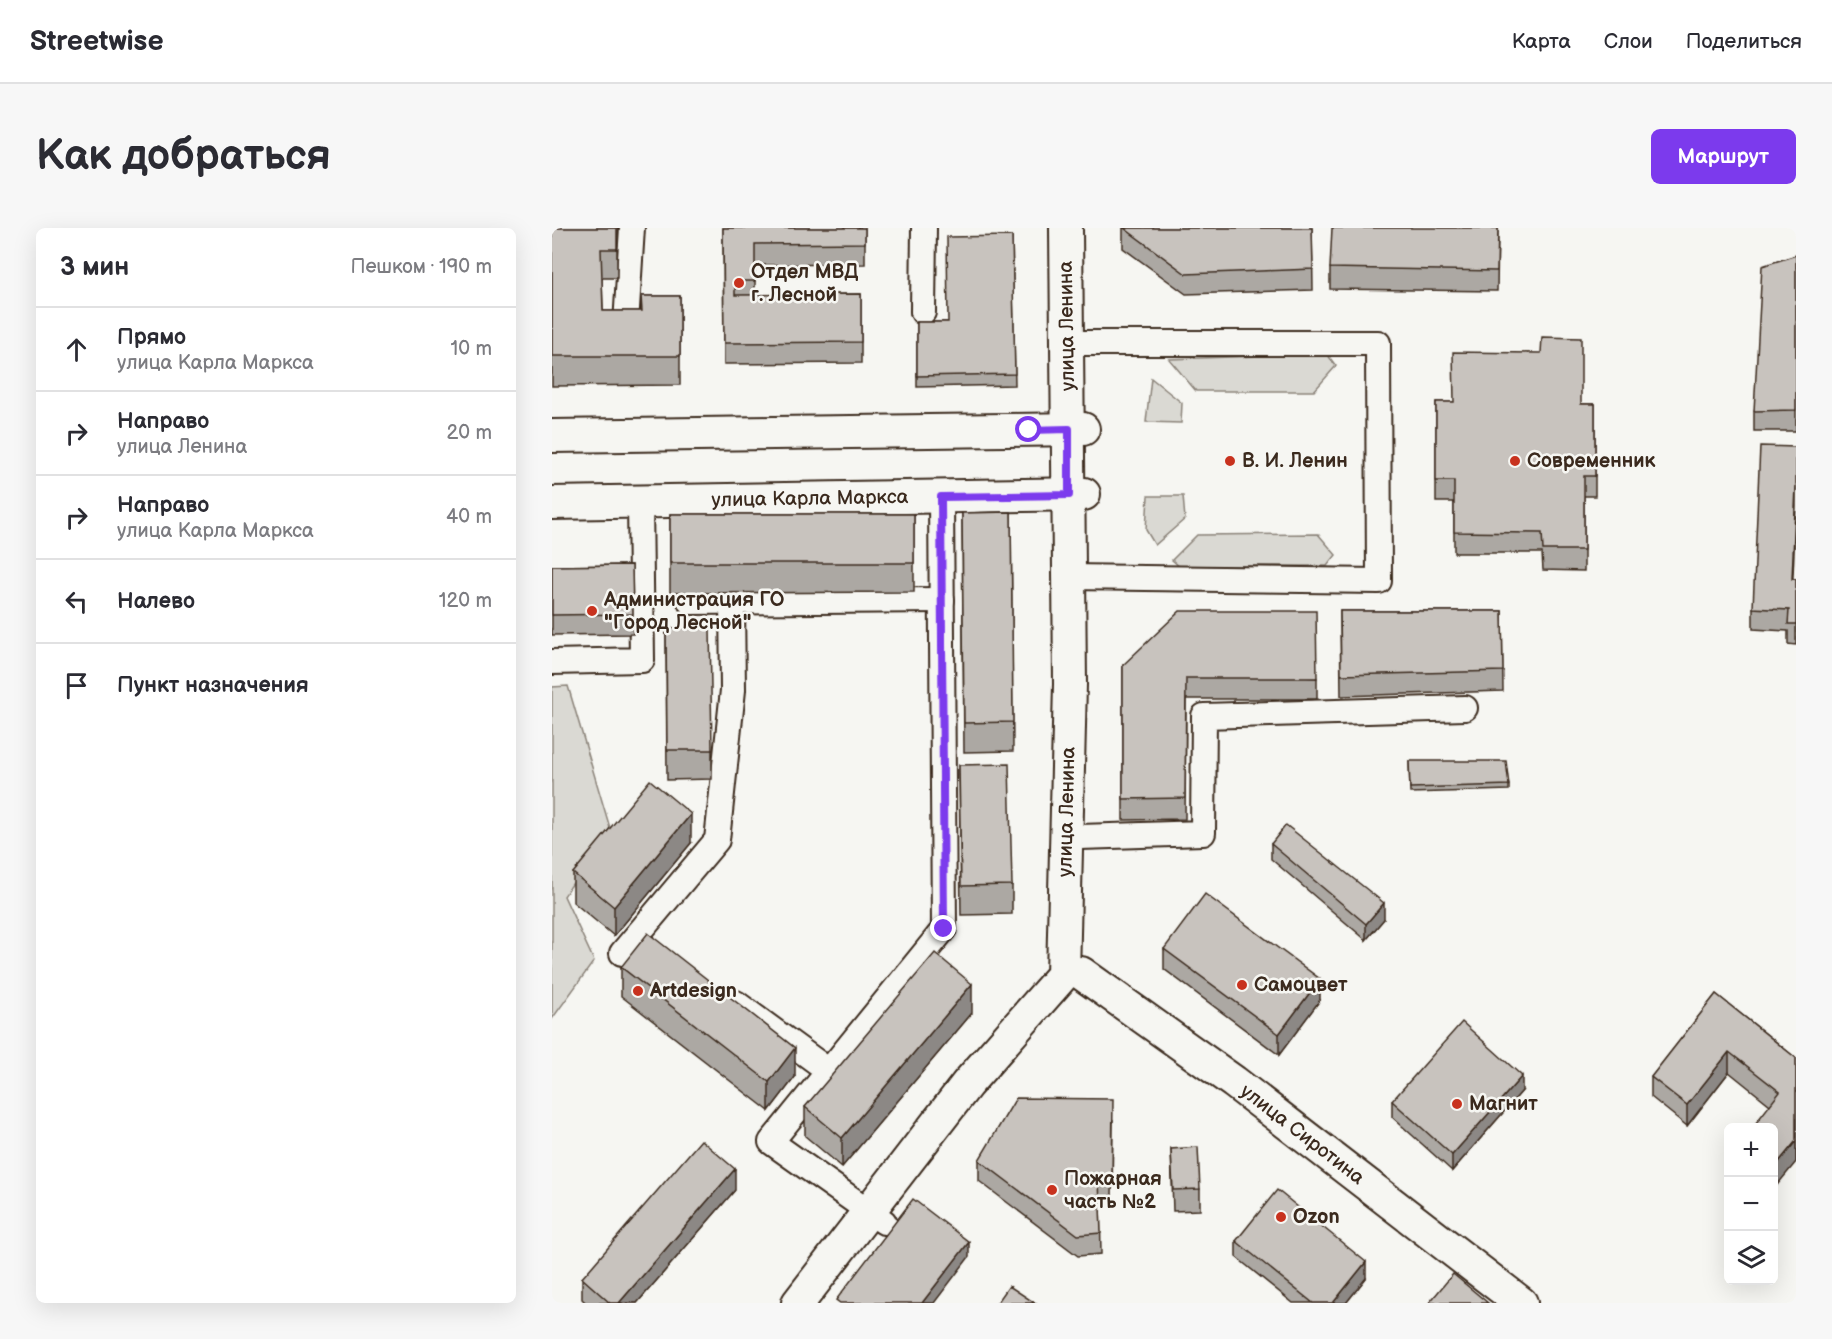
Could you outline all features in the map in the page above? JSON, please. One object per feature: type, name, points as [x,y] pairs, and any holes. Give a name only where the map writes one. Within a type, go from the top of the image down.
[{"type":"main road","name":"улица Ленина","points":[[1066,228],[1088,343],[1076,429],[1076,495],[1087,577],[1070,684],[1072,974]]},
{"type":"main road","points":[[1083,228],[1088,343]]},
{"type":"main road","points":[[552,436],[1076,429]]},
{"type":"main road","name":"улица Карла Маркса","points":[[552,503],[1076,495]]},
{"type":"main road","points":[[798,1303],[877,1216],[967,1084],[1072,974],[1080,837],[1087,577]]},
{"type":"main road","name":"улица Сиротина","points":[[1072,974],[1234,1082],[1521,1303]]},
{"type":"lane","points":[[626,324],[632,228]]},
{"type":"lane","points":[[923,312],[924,228]]},
{"type":"lane","points":[[1087,577],[1379,581],[1378,343],[1088,343]]},
{"type":"lane","points":[[877,1216],[771,1142],[944,929],[941,497]]},
{"type":"lane","points":[[552,662],[642,660],[640,502]]},
{"type":"lane","points":[[690,603],[942,600]]},
{"type":"lane","points":[[622,953],[717,840],[733,690],[732,602]]},
{"type":"lane","points":[[1080,837],[1203,833],[1204,716],[1465,708]]},
{"type":"lane","points":[[717,989],[829,1071]]},
{"type":"shaded area","points":[[1327,354],[1336,366],[1314,391],[1196,391],[1169,359]]},
{"type":"shaded area","points":[[1151,378],[1182,403],[1181,423],[1146,422]]},
{"type":"shaded area","points":[[1148,496],[1183,496],[1185,519],[1155,545],[1146,530]]},
{"type":"shaded area","points":[[1318,534],[1336,555],[1327,566],[1179,566],[1172,560],[1197,535]]},
{"type":"shaded area","points":[[568,686],[610,828],[564,896],[594,961],[552,1019],[552,687]]},
{"type":"building","points":[[552,228],[617,228],[617,249],[601,249],[603,311],[642,311],[641,296],[680,296],[680,356],[552,356]]},
{"type":"building","points":[[723,228],[865,228],[865,243],[755,244],[755,281],[735,281],[735,295],[861,294],[861,342],[724,343]]},
{"type":"building","points":[[1124,228],[1312,228],[1313,269],[1186,274]]},
{"type":"building","points":[[1332,228],[1498,228],[1497,271],[1330,268]]},
{"type":"building","points":[[1012,236],[1015,374],[917,376],[917,322],[948,322],[947,237]]},
{"type":"building","points":[[1796,255],[1796,410],[1754,411],[1762,266]]},
{"type":"building","name":"Современник","points":[[1542,337],[1581,338],[1581,404],[1595,404],[1595,476],[1584,476],[1584,550],[1543,550],[1542,533],[1454,532],[1454,481],[1436,481],[1436,402],[1454,402],[1453,352],[1541,353]]},
{"type":"building","points":[[1760,446],[1796,447],[1792,579],[1796,579],[1796,624],[1788,624],[1789,610],[1753,608]]},
{"type":"building","points":[[1011,512],[1013,722],[964,723],[962,513]]},
{"type":"building","points":[[670,514],[914,514],[914,563],[670,563]]},
{"type":"building","points":[[632,565],[633,614],[552,615],[552,566]]},
{"type":"building","points":[[1180,611],[1316,611],[1317,678],[1186,678],[1185,798],[1123,799],[1123,665]]},
{"type":"building","points":[[1340,611],[1502,611],[1503,671],[1341,675]]},
{"type":"building","points":[[666,628],[710,628],[712,750],[667,750]]},
{"type":"building","points":[[1409,761],[1506,761],[1509,785],[1410,788]]},
{"type":"building","points":[[1009,764],[1012,885],[961,886],[959,765]]},
{"type":"building","points":[[650,780],[691,814],[614,907],[573,873]]},
{"type":"building","points":[[1286,825],[1384,903],[1366,924],[1271,844]]},
{"type":"building","name":"Самоцвет","points":[[1205,894],[1320,979],[1279,1034],[1164,949]]},
{"type":"building","points":[[648,933],[795,1048],[769,1082],[621,967]]},
{"type":"building","points":[[935,953],[972,984],[842,1138],[805,1107]]},
{"type":"building","points":[[1716,994],[1796,1058],[1796,1141],[1778,1163],[1778,1123],[1756,1123],[1780,1092],[1729,1052],[1687,1105],[1651,1077]]},
{"type":"building","name":"Магнит","points":[[1462,1022],[1522,1076],[1452,1155],[1392,1101]]},
{"type":"building","name":"Пожарная часть №2","points":[[1016,1098],[1113,1099],[1112,1179],[1099,1179],[1101,1233],[1078,1235],[979,1160]]},
{"type":"building","points":[[701,1140],[735,1169],[619,1303],[610,1303],[582,1278]]},
{"type":"building","points":[[1198,1147],[1200,1189],[1173,1190],[1171,1149]]},
{"type":"building","points":[[1277,1190],[1366,1262],[1333,1303],[1313,1303],[1236,1241]]},
{"type":"building","points":[[913,1199],[969,1242],[922,1303],[840,1303],[836,1300]]},
{"type":"building","points":[[1453,1274],[1488,1303],[1429,1303]]},
{"type":"building","points":[[1009,1286],[1035,1303],[997,1303]]},
{"type":"place","name":"Отдел МВД г. Лесной","points":[[739,283]]},
{"type":"place","name":"В. И. Ленин","points":[[1230,461]]},
{"type":"place","name":"Современник","points":[[1515,461]]},
{"type":"place","name":"Администрация ГО \"Город Лесной\"","points":[[592,611]]},
{"type":"place","name":"Самоцвет","points":[[1242,985]]},
{"type":"place","name":"Artdesign","points":[[638,991]]},
{"type":"place","name":"Магнит","points":[[1457,1104]]},
{"type":"place","name":"Пожарная часть №2","points":[[1052,1190]]},
{"type":"place","name":"Ozon","points":[[1281,1217]]},
{"type":"route","points":[[944,929],[941,497],[1069,495],[1069,429],[1029,430]]}]
